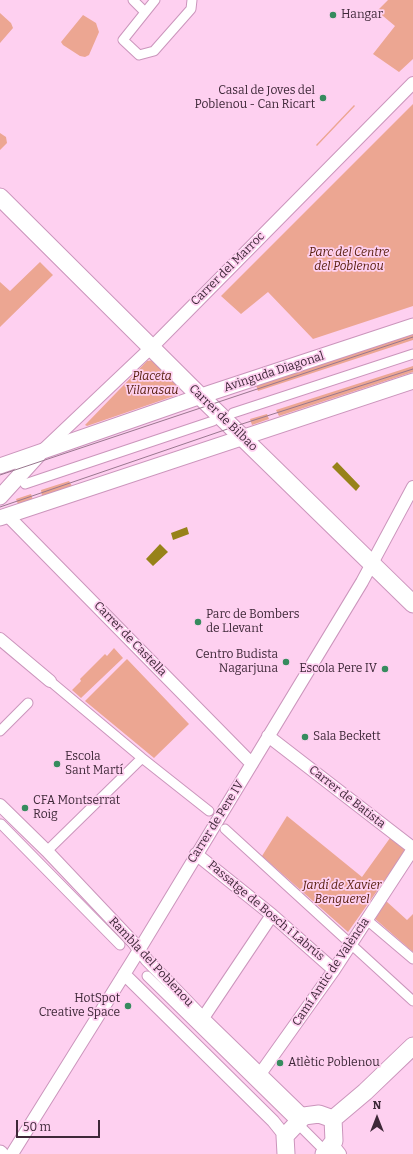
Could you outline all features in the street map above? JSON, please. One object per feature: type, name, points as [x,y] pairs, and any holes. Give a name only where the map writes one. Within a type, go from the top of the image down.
[{"type":"main road","name":"Carrer de Bilbao","points":[[0,197],[200,396],[413,604]]},
{"type":"main road","points":[[286,1154],[285,1136],[299,1120],[319,1114],[333,1119],[365,1092],[413,1046]]},
{"type":"main road","name":"Rambla del Poblenou","points":[[330,1150],[335,1138],[333,1119]]},
{"type":"street","points":[[133,0],[145,12]]},
{"type":"street","points":[[155,0],[123,40],[139,54],[154,51],[191,9],[192,0]]},
{"type":"street","name":"Carrer del Marroc","points":[[39,453],[151,347],[413,83]]},
{"type":"street","name":"Avinguda Diagonal","points":[[0,466],[200,396],[413,326]]},
{"type":"street","points":[[233,413],[413,354]]},
{"type":"street","points":[[4,516],[242,436],[413,381]]},
{"type":"street","points":[[25,484],[213,421]]},
{"type":"street","points":[[0,497],[39,453]]},
{"type":"street","name":"Carrer de Pere IV","points":[[12,1154],[139,950],[252,764],[372,564],[413,487]]},
{"type":"street","name":"Carrer de Castella","points":[[4,516],[252,764]]},
{"type":"street","points":[[0,639],[142,758],[209,811]]},
{"type":"street","points":[[0,732],[28,703]]},
{"type":"street","name":"Carrer de Batista","points":[[268,736],[410,846]]},
{"type":"street","points":[[47,851],[142,758]]},
{"type":"street","name":"Rambla del Poblenou","points":[[2,815],[47,851],[203,1018],[260,1074],[299,1120]]},
{"type":"street","name":"Rambla del Poblenou","points":[[2,815],[120,944]]},
{"type":"street","points":[[225,828],[350,945],[413,1001]]},
{"type":"street","name":"Camí Antic de València","points":[[260,1074],[334,970],[367,920],[410,846]]},
{"type":"street","name":"Passatge de Bosch i Labrús","points":[[196,854],[272,915],[334,970]]},
{"type":"street","points":[[203,1018],[272,915]]},
{"type":"street","points":[[367,920],[413,959]]},
{"type":"street","name":"Rambla del Poblenou","points":[[124,974],[273,1121],[285,1136]]},
{"type":"street","name":"Rambla del Poblenou","points":[[147,976],[330,1150]]},
{"type":"green space","points":[[388,0],[413,0],[413,59],[399,72],[373,54],[395,26],[377,11]]},
{"type":"green space","points":[[0,13],[11,23],[13,28],[0,43]]},
{"type":"green space","points":[[83,15],[96,23],[99,32],[89,55],[85,57],[80,56],[63,45],[61,42]]},
{"type":"green space","name":"Parc del Centre del Poblenou","points":[[413,104],[413,306],[313,339],[268,292],[241,314],[221,296]]},
{"type":"green space","points":[[354,105],[355,106],[317,146],[316,145]]},
{"type":"green space","points":[[0,133],[6,137],[7,143],[0,150]]},
{"type":"green space","points":[[40,262],[53,275],[0,327],[0,282],[10,291]]},
{"type":"green space","points":[[413,333],[413,340],[258,391],[256,385]]},
{"type":"green space","name":"Placeta Vilarasau","points":[[154,360],[179,386],[177,395],[87,426],[85,425],[147,361]]},
{"type":"green space","points":[[413,366],[413,372],[279,416],[276,410]]},
{"type":"green space","points":[[267,414],[269,419],[252,425],[250,419]]},
{"type":"green space","points":[[69,481],[72,486],[42,496],[41,490]]},
{"type":"green space","points":[[31,494],[33,500],[18,504],[16,499]]},
{"type":"green space","points":[[114,648],[123,658],[81,698],[72,690],[81,681],[80,679],[105,654],[107,656]]},
{"type":"green space","points":[[127,659],[189,724],[154,758],[85,701]]},
{"type":"green space","name":"Jardí de Xavier Benguerel","points":[[287,816],[362,877],[390,838],[406,850],[348,932],[262,856]]},
{"type":"green space","points":[[386,901],[407,920],[413,914],[413,952],[374,918]]},
{"type":"shaded area","points":[[337,462],[360,486],[356,491],[332,467]]},
{"type":"shaded area","points":[[187,527],[189,534],[173,540],[171,533]]},
{"type":"shaded area","points":[[160,544],[168,552],[153,566],[146,559]]},
{"type":"tram line","points":[[0,475],[413,337]]},
{"type":"tram line","points":[[0,507],[242,424],[413,369]]},
{"type":"place","name":"Hangar","points":[[333,15]]},
{"type":"place","name":"Casal de Joves del Poblenou - Can Ricart","points":[[323,98]]},
{"type":"place","name":"Parc de Bombers de Llevant","points":[[198,622]]},
{"type":"place","name":"Centro Budista Nagarjuna","points":[[286,662]]},
{"type":"place","name":"Escola Pere IV","points":[[385,669]]},
{"type":"place","name":"Sala Beckett","points":[[305,737]]},
{"type":"place","name":"Escola Sant Martí","points":[[57,764]]},
{"type":"place","name":"CFA Montserrat Roig","points":[[25,808]]},
{"type":"place","name":"HotSpot Creative Space","points":[[128,1006]]},
{"type":"place","name":"Atlètic Poblenou","points":[[280,1063]]}]
